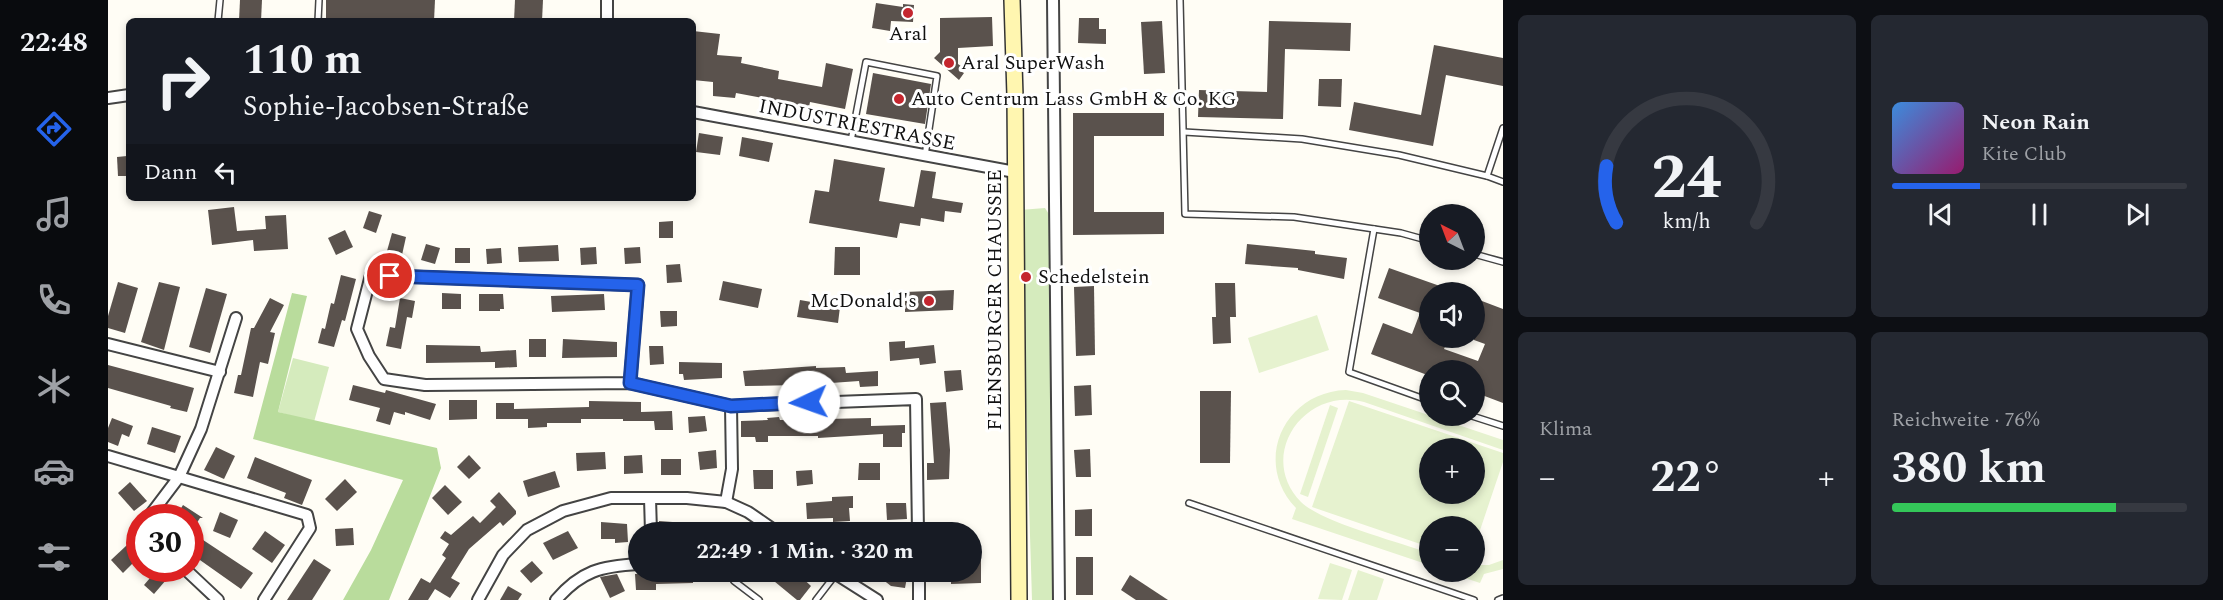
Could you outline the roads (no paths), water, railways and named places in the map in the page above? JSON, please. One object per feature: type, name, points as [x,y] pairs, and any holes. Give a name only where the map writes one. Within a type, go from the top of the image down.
[{"type":"main road","name":"FLENSBURGER CHAUSSEE","points":[[1012,0],[1019,600]]},
{"type":"street","points":[[607,0],[607,18]]},
{"type":"street","points":[[1053,0],[1059,600]]},
{"type":"street","points":[[108,98],[126,95]]},
{"type":"street","name":"INDUSTRIESTRASSE","points":[[696,112],[1015,172]]},
{"type":"street","points":[[630,383],[638,285],[371,275],[357,329],[369,356],[384,379],[425,385],[630,383],[731,406],[916,399],[918,522]]},
{"type":"street","points":[[159,504],[179,477],[201,429],[236,318]]},
{"type":"street","points":[[108,344],[220,372]]},
{"type":"street","points":[[726,502],[732,469],[731,406]]},
{"type":"street","points":[[108,456],[307,514],[310,528],[264,600]]},
{"type":"street","points":[[478,600],[503,555],[527,530],[563,511],[611,498],[687,498],[726,502],[748,512],[762,522]]},
{"type":"street","points":[[650,498],[651,522]]},
{"type":"street","points":[[556,600],[570,584],[589,572],[613,565],[628,564]]},
{"type":"street","points":[[198,582],[218,600]]},
{"type":"street","points":[[849,582],[877,600]]},
{"type":"street","points":[[919,582],[919,600]]},
{"type":"lane","points":[[218,18],[220,0]]},
{"type":"lane","points":[[318,18],[319,0]]},
{"type":"lane","points":[[1180,0],[1185,214],[1294,217],[1374,229],[1419,239]]},
{"type":"lane","points":[[850,142],[866,62],[937,76],[925,156]]},
{"type":"lane","points":[[1487,176],[1503,128]]},
{"type":"lane","points":[[1184,132],[1302,139],[1399,155],[1503,182]]},
{"type":"lane","points":[[1374,229],[1349,372],[1419,396]]},
{"type":"lane","points":[[1485,257],[1503,262]]},
{"type":"lane","points":[[1485,420],[1503,426]]},
{"type":"lane","points":[[1189,503],[1474,600]]},
{"type":"lane","points":[[735,582],[759,600]]},
{"type":"lane","points":[[816,600],[829,582]]},
{"type":"lane","points":[[1498,600],[1503,598]]},
{"type":"place","name":"Aral","points":[[908,13]]},
{"type":"place","name":"Aral SuperWash","points":[[949,63]]},
{"type":"place","name":"Auto Centrum Lass GmbH & Co. KG","points":[[899,99]]},
{"type":"place","name":"Schedelstein","points":[[1026,277]]},
{"type":"place","name":"McDonald's","points":[[929,301]]}]
